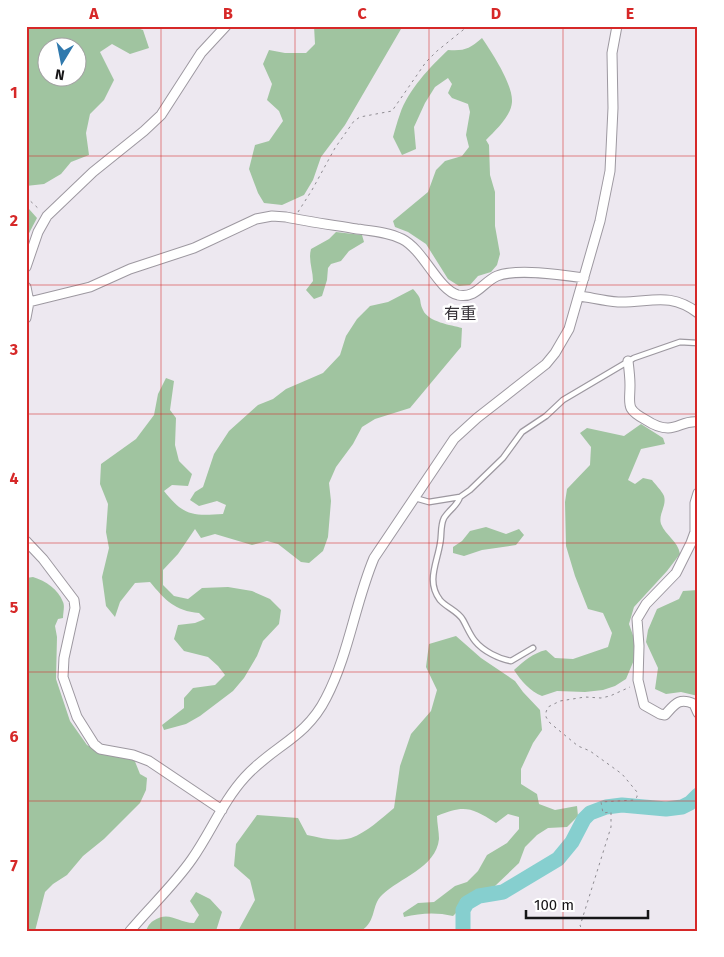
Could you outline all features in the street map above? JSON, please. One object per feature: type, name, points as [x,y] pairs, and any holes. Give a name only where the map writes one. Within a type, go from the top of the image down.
[{"type":"street","points":[[26,267],[38,232],[47,216],[93,172],[161,115],[201,53],[226,26]]},
{"type":"street","points":[[130,931],[177,879],[193,858],[233,791],[252,770],[303,730],[319,710],[326,698],[343,655],[367,574],[374,558],[454,439],[546,364],[556,353],[569,329],[600,221],[610,172],[613,108],[612,53],[617,26]]},
{"type":"street","points":[[29,302],[90,287],[130,269],[194,248],[256,219],[272,216],[383,233],[403,240],[414,247],[447,288],[458,295],[473,294],[481,290],[495,277],[517,272],[584,278]]},
{"type":"street","points":[[26,287],[29,302],[26,318]]},
{"type":"street","points":[[580,296],[620,302],[672,300],[682,302],[698,313]]},
{"type":"street","points":[[628,361],[630,385],[628,403],[633,411],[653,424],[666,428],[673,428],[689,421],[698,422]]},
{"type":"street","points":[[698,493],[695,503],[695,532],[692,543],[676,573],[646,604],[637,619],[639,646],[638,680],[644,705],[665,714],[674,704],[680,701],[689,702],[694,704],[698,713]]},
{"type":"street","points":[[26,541],[74,600],[75,608],[64,658],[63,677],[77,717],[94,744],[100,749],[133,755],[149,761],[222,810]]},
{"type":"lane","points":[[415,498],[429,502],[460,497],[470,490],[503,458],[522,432],[546,416],[563,400],[628,361],[680,342],[698,343]]},
{"type":"lane","points":[[460,497],[458,502],[445,516],[442,523],[440,544],[434,563],[433,579],[436,591],[441,601],[457,612],[475,642],[485,650],[503,660],[511,661],[533,648]]},
{"type":"path","points":[[294,219],[335,148],[354,121],[360,116],[392,111],[432,56],[468,26]]},
{"type":"path","points":[[26,197],[47,216]]},
{"type":"path","points":[[586,931],[580,926],[611,827],[611,812],[603,813],[601,802],[634,800],[637,798],[637,792],[622,774],[590,751],[578,746],[550,723],[546,717],[546,712],[548,708],[560,701],[610,696],[627,689],[638,680]]},
{"type":"green space","points":[[26,26],[132,26],[143,30],[149,48],[130,54],[112,44],[100,52],[114,80],[104,100],[90,114],[86,133],[89,155],[71,162],[61,174],[44,184],[26,186]]},
{"type":"green space","points":[[314,26],[404,26],[345,125],[321,157],[313,180],[304,195],[282,205],[264,203],[249,169],[255,145],[269,141],[283,121],[279,111],[267,100],[272,84],[263,64],[269,50],[285,53],[306,53],[315,44]]},
{"type":"green space","points":[[482,38],[501,69],[509,87],[512,102],[509,112],[486,140],[489,145],[490,175],[495,192],[495,226],[500,254],[497,265],[491,272],[478,276],[470,285],[459,286],[448,279],[426,244],[408,232],[395,227],[393,221],[428,192],[436,170],[445,161],[462,156],[469,147],[466,135],[470,112],[468,104],[452,98],[448,93],[452,84],[448,78],[435,87],[414,127],[416,149],[402,155],[393,137],[408,96],[427,71],[448,50],[466,48],[474,45]]},
{"type":"green space","points":[[29,209],[37,218],[26,239],[26,210]]},
{"type":"green space","points":[[336,232],[362,235],[364,242],[349,251],[341,261],[331,264],[328,268],[327,280],[322,296],[314,299],[306,290],[313,281],[311,249],[329,239]]},
{"type":"green space","points":[[413,289],[420,298],[426,314],[440,322],[462,328],[461,347],[410,408],[375,419],[362,427],[353,444],[336,467],[329,483],[331,501],[328,537],[323,551],[309,563],[301,562],[278,544],[267,541],[252,545],[215,534],[201,538],[195,529],[178,554],[163,570],[163,585],[174,596],[188,599],[202,588],[228,587],[252,591],[270,599],[281,610],[279,624],[263,641],[257,656],[244,678],[233,691],[186,724],[164,730],[162,725],[184,708],[184,698],[193,688],[215,685],[225,675],[208,657],[184,651],[174,639],[178,625],[195,623],[205,619],[199,613],[183,610],[171,604],[150,582],[135,583],[120,602],[115,617],[106,606],[102,577],[109,548],[106,532],[108,504],[100,484],[101,464],[136,439],[154,415],[158,394],[166,378],[174,381],[170,410],[176,418],[175,445],[179,461],[192,474],[188,486],[172,485],[164,491],[177,505],[189,513],[204,515],[223,514],[226,505],[217,501],[199,506],[190,500],[195,492],[203,487],[214,454],[229,431],[258,405],[273,399],[286,389],[323,373],[340,355],[346,336],[357,319],[370,306],[388,302]]},
{"type":"green space","points":[[641,424],[663,438],[665,444],[641,449],[628,480],[635,484],[643,478],[652,480],[662,492],[665,500],[660,520],[661,524],[679,549],[680,554],[634,607],[629,624],[635,641],[634,660],[626,679],[615,686],[603,690],[585,692],[557,691],[542,696],[526,685],[514,670],[541,651],[546,650],[555,658],[573,659],[608,647],[612,633],[603,613],[588,609],[566,546],[565,502],[567,489],[590,465],[591,447],[580,433],[587,428],[624,436]]},
{"type":"green space","points":[[486,527],[506,534],[519,529],[524,535],[516,545],[482,550],[464,556],[453,553],[453,547],[462,541],[470,531]]},
{"type":"green space","points":[[33,577],[51,586],[61,597],[64,604],[63,618],[58,619],[55,626],[57,637],[56,679],[70,721],[87,745],[96,750],[134,759],[140,774],[147,778],[146,790],[140,803],[104,839],[83,856],[67,875],[45,892],[35,931],[26,931],[26,578]]},
{"type":"green space","points":[[698,590],[698,696],[681,692],[666,694],[655,689],[658,668],[646,642],[648,630],[657,609],[679,599],[683,591]]},
{"type":"green space","points":[[456,636],[481,658],[515,681],[540,710],[542,730],[533,743],[521,769],[521,784],[537,794],[539,804],[555,810],[577,806],[578,816],[567,827],[548,828],[537,835],[525,847],[519,863],[495,886],[476,891],[461,899],[458,911],[453,916],[428,914],[404,917],[403,913],[418,903],[434,902],[455,886],[467,882],[478,871],[487,855],[507,843],[519,829],[519,817],[508,814],[496,823],[467,809],[454,810],[437,816],[439,839],[431,858],[382,895],[376,903],[372,918],[361,931],[238,931],[255,900],[250,880],[234,866],[236,844],[257,815],[298,818],[307,835],[340,840],[362,833],[394,808],[400,766],[411,734],[431,711],[437,690],[426,667],[429,644]]},
{"type":"green space","points":[[196,892],[210,899],[222,912],[216,931],[172,929],[171,931],[146,931],[152,922],[164,917],[194,923],[199,915],[190,901]]},
{"type":"waterway","points":[[463,931],[463,910],[467,903],[479,896],[503,892],[558,859],[572,842],[584,819],[590,813],[606,807],[622,805],[666,809],[682,807],[690,803],[698,795]]},
{"type":"district","name":"有重","points":[[460,313]]}]
